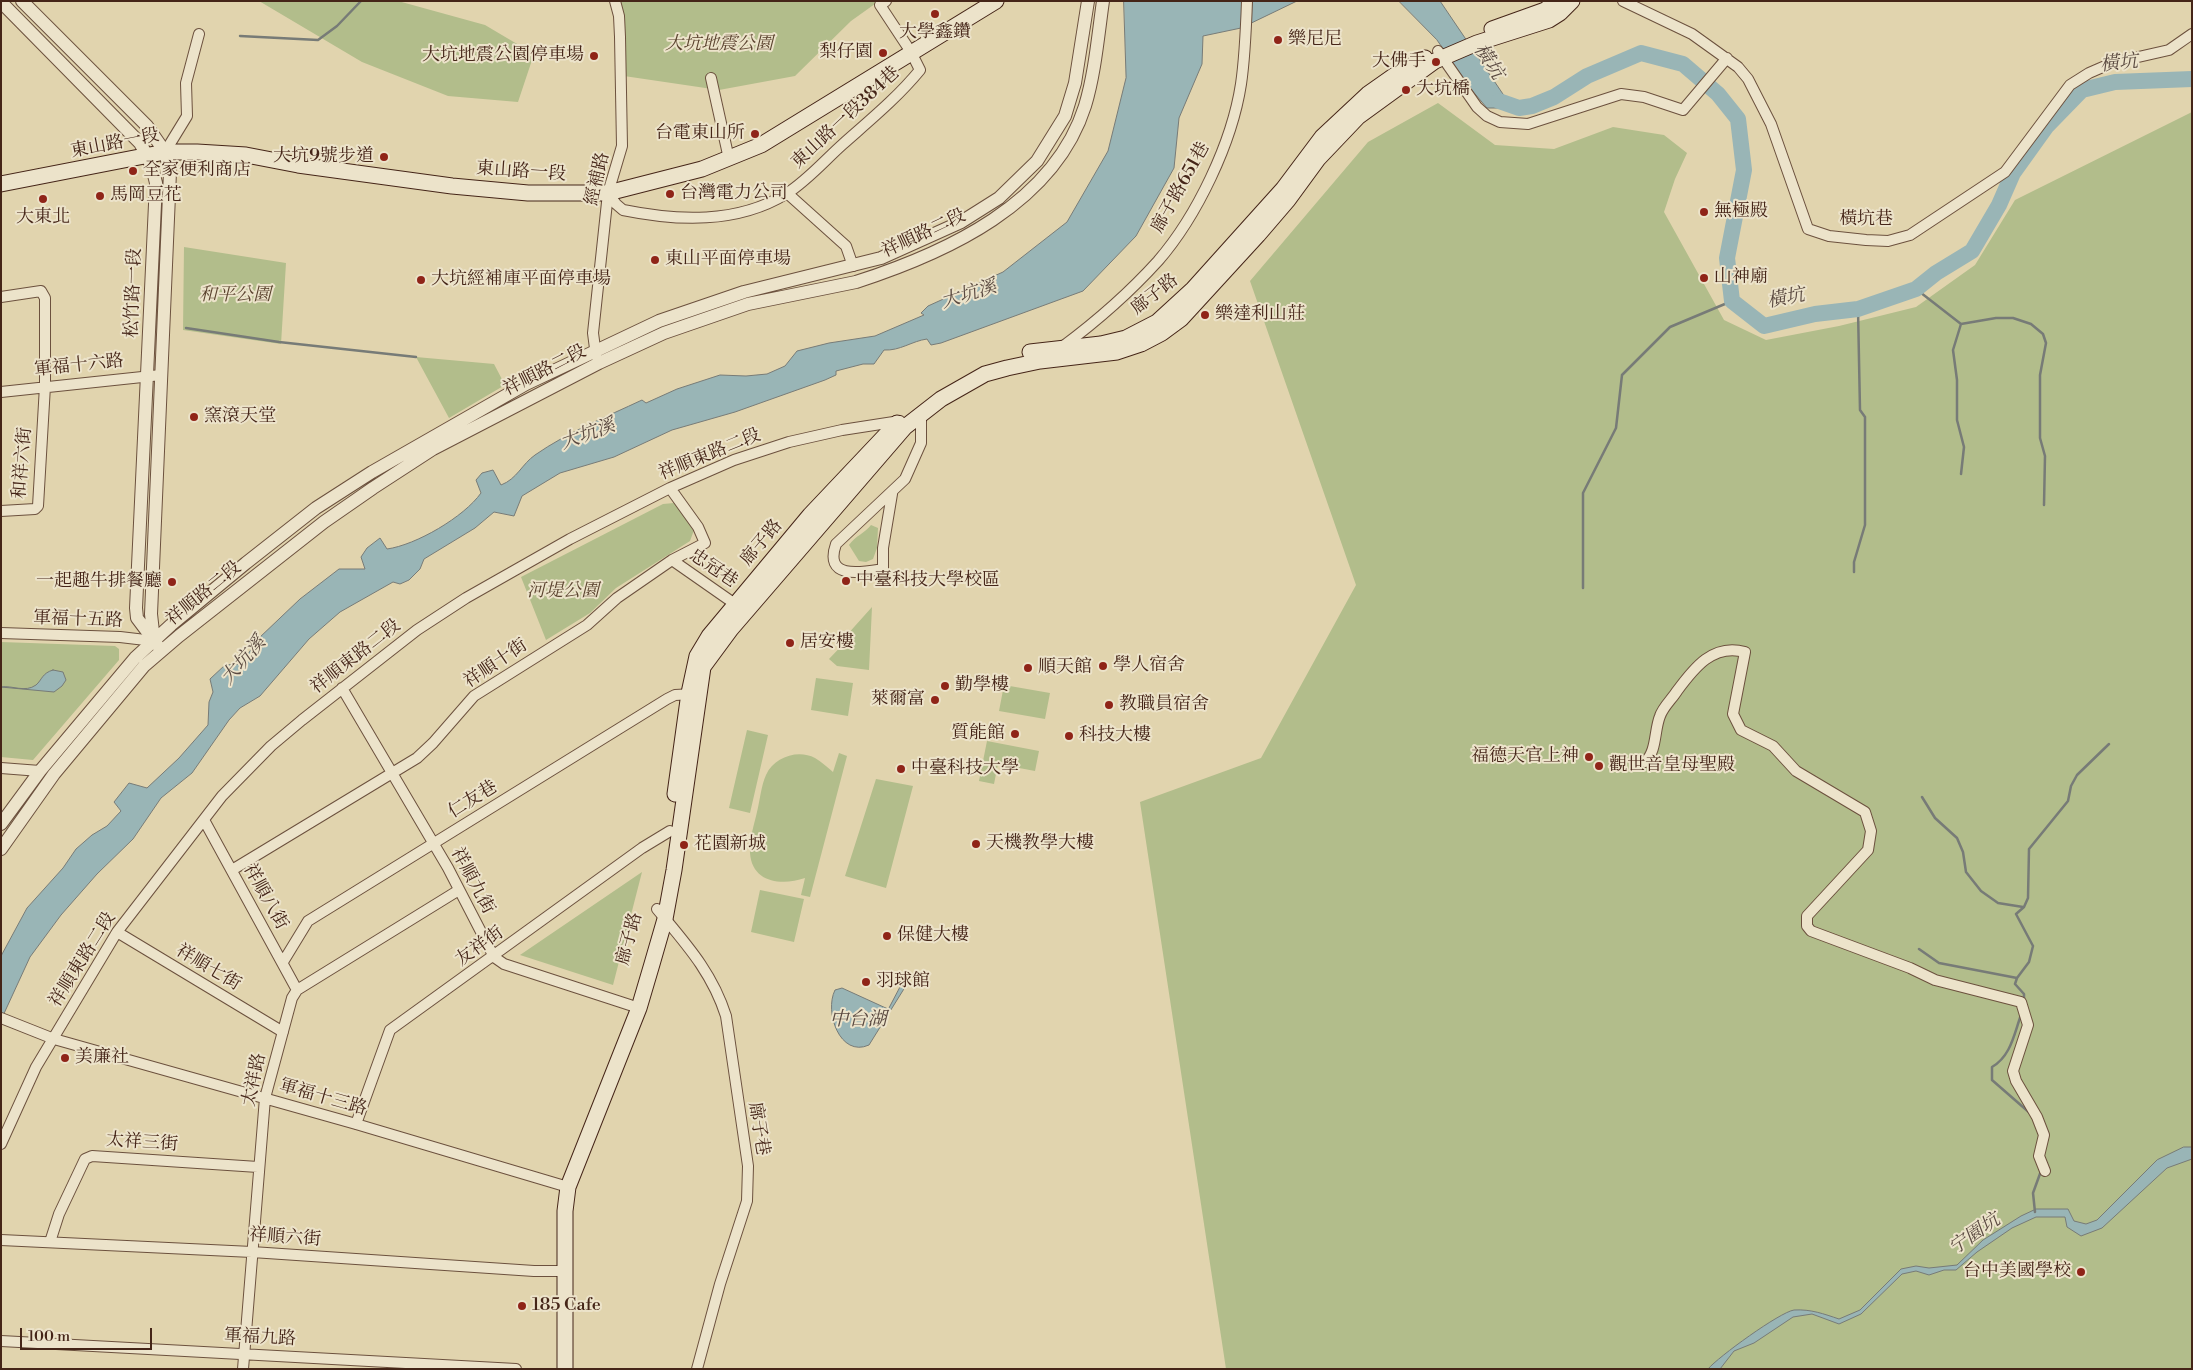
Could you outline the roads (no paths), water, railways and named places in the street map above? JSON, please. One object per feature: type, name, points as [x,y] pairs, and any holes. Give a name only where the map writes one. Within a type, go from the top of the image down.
[{"type":"main road","name":"東山路一段","points":[[1,184],[165,152],[246,155],[369,175],[518,192],[573,195],[608,193],[702,169],[729,159],[783,132],[996,1]]},
{"type":"main road","points":[[1441,54],[1545,10],[1557,1]]},
{"type":"main road","points":[[1474,39],[1550,20],[1572,1]]},
{"type":"main road","name":"廍子路","points":[[557,1369],[565,1211],[564,1185],[634,1006],[661,914],[694,694],[697,656],[709,636],[810,515],[902,424],[968,371],[1004,358],[1062,348],[1101,344],[1126,338],[1164,317],[1194,289],[1283,189],[1322,137],[1350,109],[1395,75],[1441,54]]},
{"type":"main road","name":"廍子路","points":[[918,411],[985,374],[1040,361],[1117,352],[1140,344],[1162,333],[1181,318],[1258,235],[1288,200],[1318,159],[1358,117],[1441,54]]},
{"type":"main road","name":"廍子路","points":[[661,914],[670,831],[694,694],[702,667],[731,629],[887,450],[902,424]]},
{"type":"main road","name":"廍子路","points":[[561,1271],[565,1369]]},
{"type":"street","name":"松竹路一段","points":[[22,1],[140,118],[165,152],[171,181],[151,614],[158,645]]},
{"type":"street","name":"經補路","points":[[598,362],[594,350],[593,333],[608,193],[622,146],[620,29],[614,1]]},
{"type":"street","points":[[886,1],[880,5],[911,52]]},
{"type":"street","name":"祥順路二段","points":[[1,848],[54,774],[158,645],[246,563],[316,508],[361,479],[526,384],[594,350],[698,307],[753,290],[854,266],[921,242],[962,222],[999,198],[1037,161],[1059,128],[1070,102],[1088,1]]},
{"type":"street","name":"祥順路二段","points":[[1,824],[40,771],[135,658],[158,645],[324,522],[433,449],[598,362],[664,333],[748,304],[873,277],[951,244],[1005,210],[1048,172],[1074,132],[1087,98],[1103,1]]},
{"type":"street","name":"廍子路651巷","points":[[1062,348],[1121,300],[1159,260],[1184,224],[1220,158],[1241,86],[1247,1]]},
{"type":"street","name":"橫坑巷","points":[[1623,1],[1692,34],[1727,58],[1748,79],[1771,124],[1808,229],[1829,236],[1888,241],[1910,235],[2005,172],[2070,85],[2089,73],[2112,64],[2169,50],[2192,34]]},
{"type":"street","name":"松竹路一段","points":[[1,2],[130,132],[149,156],[156,183],[136,608],[137,618],[158,645]]},
{"type":"street","points":[[165,152],[187,116],[186,84],[199,34]]},
{"type":"street","name":"東山路一段384巷","points":[[608,193],[623,210],[695,218],[732,215],[762,207],[788,193],[910,83],[920,70],[911,52]]},
{"type":"street","points":[[1441,54],[1477,107],[1487,116],[1500,122],[1528,124],[1621,94],[1644,97],[1683,110],[1727,58]]},
{"type":"street","points":[[711,78],[729,159]]},
{"type":"street","points":[[788,193],[846,246],[854,266]]},
{"type":"street","points":[[1,297],[40,291],[45,298],[45,386]]},
{"type":"street","name":"軍福十六路","points":[[1,392],[161,375]]},
{"type":"street","name":"和祥六街","points":[[1,511],[35,509],[38,506],[45,386]]},
{"type":"street","points":[[892,494],[883,548],[884,569],[852,574],[844,571],[835,560],[834,550],[836,544],[906,479],[921,443],[918,411]]},
{"type":"street","name":"祥順東路二段","points":[[1,1144],[36,1068],[117,932],[222,796],[271,746],[342,688],[418,630],[466,598],[570,539],[670,488],[734,460],[789,442],[842,430],[902,424]]},
{"type":"street","name":"祥順十街","points":[[232,870],[417,758],[474,696],[587,625],[617,598],[672,560],[705,543],[698,527],[670,488]]},
{"type":"street","name":"忠冠巷","points":[[672,560],[736,604]]},
{"type":"street","name":"軍福十五路","points":[[1,634],[120,637],[158,645]]},
{"type":"street","points":[[1645,762],[1652,756],[1654,736],[1660,714],[1692,670],[1705,659],[1718,652],[1736,649],[1745,652],[1733,714],[1742,730],[1772,746],[1796,771],[1865,812],[1871,831],[1868,850],[1807,916],[1807,926],[1811,931],[1910,968],[1935,980],[2020,1002],[2028,1025],[2013,1071],[2016,1082],[2037,1117],[2044,1135],[2040,1156],[2045,1171]]},
{"type":"street","name":"祥順九街","points":[[342,688],[434,844],[494,957]]},
{"type":"street","name":"仁友巷","points":[[283,962],[308,921],[675,694],[694,694]]},
{"type":"street","points":[[1,768],[40,771]]},
{"type":"street","name":"祥順八街","points":[[204,820],[297,990]]},
{"type":"street","name":"友祥街","points":[[356,1124],[390,1030],[494,957],[642,848],[670,831]]},
{"type":"street","points":[[297,990],[458,890]]},
{"type":"street","name":"廍子巷","points":[[661,914],[711,977],[721,1000],[726,1016],[748,1166],[747,1201],[720,1284],[698,1369]]},
{"type":"street","name":"祥順七街","points":[[117,932],[283,1032]]},
{"type":"street","points":[[494,957],[504,964],[634,1006]]},
{"type":"street","name":"太祥路","points":[[243,1369],[265,1098],[292,998],[297,990]]},
{"type":"street","name":"軍福十三路","points":[[1,1018],[54,1039],[564,1185]]},
{"type":"street","name":"太祥三街","points":[[50,1242],[59,1214],[85,1159],[92,1156],[258,1166]]},
{"type":"street","name":"祥順六街","points":[[1,1240],[252,1252],[561,1271]]},
{"type":"street","name":"軍福九路","points":[[1,1341],[516,1369]]},
{"type":"water","name":"大坑溪","points":[[1124,1],[1297,1],[1241,28],[1203,36],[1202,64],[1179,118],[1174,168],[1136,236],[1083,291],[941,343],[931,345],[927,339],[895,349],[884,350],[874,364],[863,364],[836,371],[836,375],[825,380],[735,412],[672,430],[614,457],[560,473],[522,496],[514,516],[494,512],[475,528],[424,559],[420,569],[409,580],[400,584],[393,582],[340,612],[309,639],[260,696],[240,708],[229,720],[192,773],[161,798],[133,839],[97,874],[61,915],[30,957],[1,1020],[1,956],[27,908],[63,868],[76,849],[92,835],[107,826],[121,811],[114,802],[129,783],[147,788],[179,758],[208,725],[209,702],[213,692],[210,679],[225,665],[241,664],[259,638],[300,599],[339,569],[365,569],[361,557],[367,548],[380,538],[387,549],[425,536],[451,520],[473,502],[481,493],[476,480],[482,473],[493,470],[501,485],[511,479],[535,455],[561,439],[642,400],[646,403],[677,389],[720,375],[746,376],[767,374],[785,366],[797,351],[829,343],[875,336],[924,315],[921,313],[928,306],[1003,272],[1067,222],[1108,151],[1126,78]]},
{"type":"water","points":[[1399,1],[1440,1],[1507,100],[1519,108],[1487,108],[1470,88],[1437,40]]},
{"type":"water","points":[[53,670],[63,672],[66,680],[54,692],[1,687],[23,689],[32,687],[44,675]]},
{"type":"water","name":"中台湖","points":[[903,982],[907,984],[869,1045],[859,1047],[850,1045],[843,1039],[837,1031],[833,1020],[832,999],[835,990],[842,988],[888,1009]]},
{"type":"water","points":[[2184,1147],[2192,1147],[2192,1159],[2167,1168],[2102,1228],[2081,1236],[2067,1227],[2065,1217],[2036,1217],[2012,1228],[1977,1252],[1956,1270],[1944,1270],[1929,1275],[1916,1271],[1902,1274],[1861,1314],[1839,1324],[1812,1314],[1793,1317],[1754,1343],[1734,1351],[1720,1369],[1708,1369],[1724,1355],[1776,1318],[1794,1310],[1806,1310],[1839,1319],[1860,1310],[1901,1269],[1916,1266],[1929,1268],[1957,1265],[1983,1240],[2021,1216],[2036,1209],[2068,1209],[2074,1221],[2086,1224],[2097,1220],[2157,1160]]},
{"type":"waterway","points":[[240,36],[318,40],[337,26],[361,1]]},
{"type":"waterway","name":"橫坑","points":[[1499,101],[1519,108],[1532,106],[1554,97],[1587,76],[1641,53],[1683,64],[1718,94],[1738,119],[1744,170],[1727,258],[1732,301],[1764,326],[1815,314],[1858,309],[1916,289],[1936,273],[1972,251],[1999,205],[2013,173],[2046,127],[2082,90],[2115,82],[2192,79]]},
{"type":"waterway","points":[[1916,289],[1961,324],[1953,350],[1957,380],[1957,420],[1964,447],[1961,474]]},
{"type":"waterway","points":[[1583,588],[1583,493],[1616,428],[1622,375],[1670,327],[1732,301]]},
{"type":"waterway","points":[[1854,572],[1854,562],[1865,525],[1865,417],[1860,410],[1858,309]]},
{"type":"waterway","points":[[1961,324],[1996,318],[2013,318],[2031,324],[2043,334],[2046,343],[2040,375],[2040,438],[2045,456],[2044,505]]},
{"type":"waterway","points":[[186,328],[279,342],[416,357]]},
{"type":"waterway","points":[[2024,999],[2024,994],[2015,984],[2017,978],[2029,962],[2033,946],[2016,914],[2024,907],[2028,898],[2029,849],[2068,801],[2071,786],[2077,775],[2109,744]]},
{"type":"waterway","points":[[1922,797],[1935,818],[1957,838],[1963,852],[1966,872],[1981,891],[1998,903],[2023,907]]},
{"type":"waterway","points":[[1919,949],[1939,963],[2017,978]]},
{"type":"waterway","points":[[2021,1015],[2008,1051],[1992,1067],[1992,1080],[2031,1114]]},
{"type":"waterway","points":[[2035,1212],[2033,1193],[2041,1171]]},
{"type":"place","name":"大學鑫鑽","points":[[935,14]]},
{"type":"place","name":"樂尼尼","points":[[1278,40]]},
{"type":"place","name":"梨仔園","points":[[883,53]]},
{"type":"place","name":"大坑地震公園停車場","points":[[594,56]]},
{"type":"place","name":"大佛手","points":[[1436,62]]},
{"type":"place","name":"大坑橋","points":[[1406,90]]},
{"type":"place","name":"台電東山所","points":[[755,134]]},
{"type":"place","name":"大坑9號步道","points":[[384,157]]},
{"type":"place","name":"全家便利商店","points":[[133,171]]},
{"type":"place","name":"台灣電力公司","points":[[670,194]]},
{"type":"place","name":"馬岡豆花","points":[[100,196]]},
{"type":"place","name":"大東北","points":[[43,199]]},
{"type":"place","name":"無極殿","points":[[1704,212]]},
{"type":"place","name":"東山平面停車場","points":[[655,260]]},
{"type":"place","name":"山神廟","points":[[1704,278]]},
{"type":"place","name":"大坑經補庫平面停車場","points":[[421,280]]},
{"type":"place","name":"樂達利山莊","points":[[1205,315]]},
{"type":"place","name":"窯滾天堂","points":[[194,417]]},
{"type":"place","name":"中臺科技大學校區","points":[[846,581]]},
{"type":"place","name":"一起趣牛排餐廳","points":[[172,582]]},
{"type":"place","name":"居安樓","points":[[790,643]]},
{"type":"place","name":"學人宿舍","points":[[1103,666]]},
{"type":"place","name":"順天館","points":[[1028,668]]},
{"type":"place","name":"勤學樓","points":[[945,686]]},
{"type":"place","name":"萊爾富","points":[[935,700]]},
{"type":"place","name":"教職員宿舍","points":[[1109,705]]},
{"type":"place","name":"質能館","points":[[1015,734]]},
{"type":"place","name":"科技大樓","points":[[1069,736]]},
{"type":"place","name":"福德天官上神","points":[[1589,757]]},
{"type":"place","name":"觀世音皇母聖殿","points":[[1599,766]]},
{"type":"place","name":"中臺科技大學","points":[[901,769]]},
{"type":"place","name":"天機教學大樓","points":[[976,844]]},
{"type":"place","name":"花園新城","points":[[684,845]]},
{"type":"place","name":"保健大樓","points":[[887,936]]},
{"type":"place","name":"羽球館","points":[[866,982]]},
{"type":"place","name":"美廉社","points":[[65,1058]]},
{"type":"place","name":"台中美國學校","points":[[2081,1272]]},
{"type":"place","name":"185 Cafe","points":[[522,1306]]},
{"type":"park label","name":"大坑地震公園","points":[[719,45]]},
{"type":"park label","name":"和平公園","points":[[235,296]]},
{"type":"park label","name":"河堤公園","points":[[563,592]]},
{"type":"water label","name":"宁園坑","points":[[1975,1235]]}]
